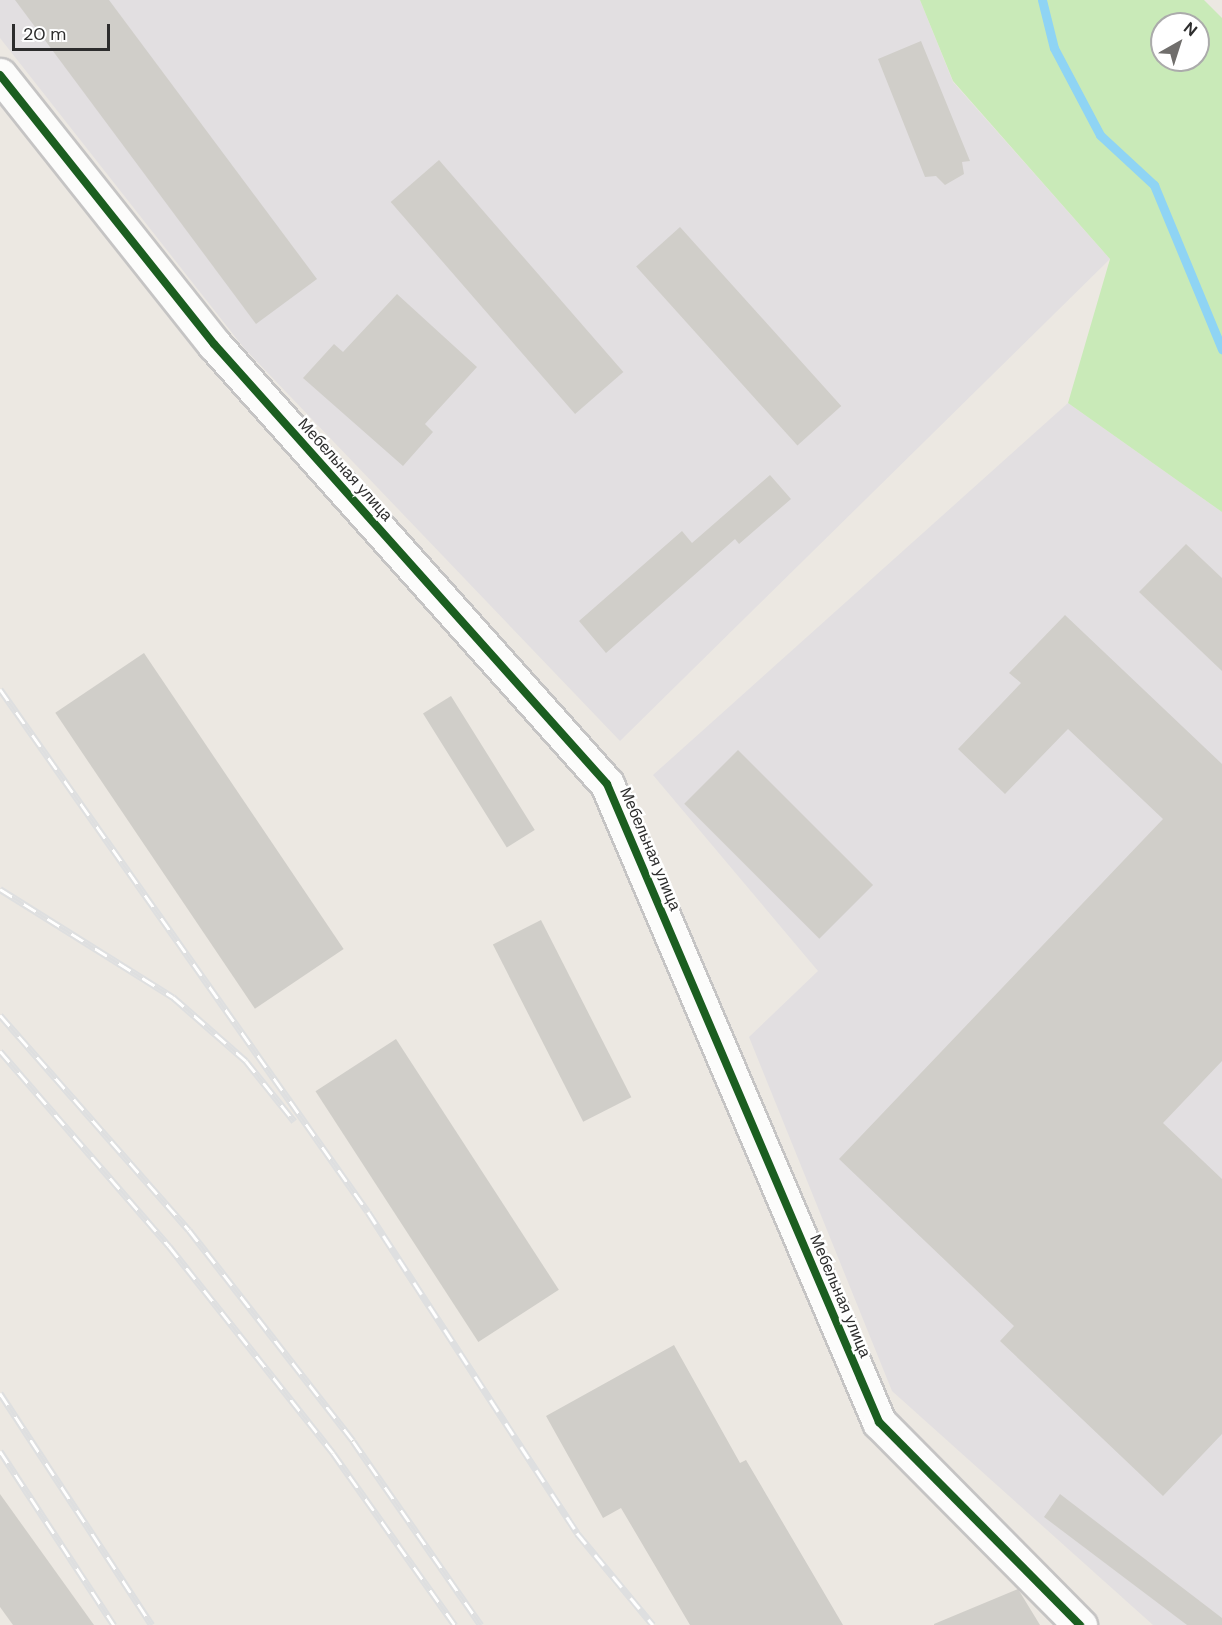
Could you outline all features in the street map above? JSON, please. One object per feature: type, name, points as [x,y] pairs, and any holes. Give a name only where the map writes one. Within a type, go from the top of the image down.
[{"type":"street","name":"Мебельная улица","points":[[0,75],[214,344],[608,784],[879,1422],[1080,1625]]},
{"type":"shaded area","points":[[0,0],[920,0],[953,82],[1110,259],[620,741],[244,348],[0,38]]},
{"type":"shaded area","points":[[1068,403],[1222,512],[1222,1625],[1153,1625],[892,1391],[749,1037],[818,971],[653,775]]},
{"type":"green space","points":[[920,0],[1204,0],[1222,18],[1222,512],[1068,403],[1110,259],[953,81]]},
{"type":"building","points":[[15,0],[109,0],[317,279],[256,324]]},
{"type":"building","points":[[921,41],[970,161],[962,162],[964,174],[945,185],[936,176],[925,177],[878,59]]},
{"type":"building","points":[[439,160],[623,372],[575,414],[391,202]]},
{"type":"building","points":[[680,227],[841,406],[797,446],[636,266]]},
{"type":"building","points":[[397,294],[477,367],[425,424],[433,432],[403,466],[303,378],[334,344],[343,352]]},
{"type":"building","points":[[770,475],[791,499],[739,544],[735,539],[606,653],[579,621],[682,531],[692,543]]},
{"type":"building","points":[[1186,544],[1222,578],[1222,671],[1139,592]]},
{"type":"building","points":[[1065,615],[1222,764],[1222,1061],[1163,1123],[1222,1179],[1222,1434],[1163,1496],[1000,1341],[1014,1326],[839,1159],[1163,819],[1068,729],[1005,794],[958,749],[1021,683],[1009,673]]},
{"type":"building","points":[[144,653],[344,949],[255,1009],[55,713]]},
{"type":"building","points":[[451,696],[535,830],[507,847],[423,713]]},
{"type":"building","points":[[738,750],[873,885],[819,939],[684,804]]},
{"type":"building","points":[[541,920],[631,1097],[583,1122],[493,945]]},
{"type":"building","points":[[396,1039],[559,1290],[478,1342],[315,1091]]},
{"type":"building","points":[[674,1345],[740,1463],[746,1460],[843,1625],[690,1625],[621,1508],[603,1518],[546,1416]]},
{"type":"building","points":[[0,1494],[94,1625],[13,1625],[0,1607]]},
{"type":"building","points":[[1060,1494],[1222,1618],[1222,1625],[1187,1625],[1044,1517]]},
{"type":"building","points":[[1018,1589],[1040,1625],[934,1625],[934,1624]]},
{"type":"waterway","points":[[1042,0],[1054,48],[1100,135],[1154,185],[1222,349]]},
{"type":"railway","points":[[0,689],[368,1212],[577,1533],[653,1625]]},
{"type":"railway","points":[[0,889],[173,997],[246,1061],[294,1121]]},
{"type":"railway","points":[[0,1015],[189,1230],[353,1441],[481,1625]]},
{"type":"railway","points":[[0,1051],[169,1246],[333,1453],[455,1625]]},
{"type":"railway","points":[[0,1393],[152,1625]]},
{"type":"railway","points":[[0,1451],[114,1625]]},
{"type":"cycle path","points":[[0,75],[214,344],[607,784],[879,1422],[1080,1625]]}]
